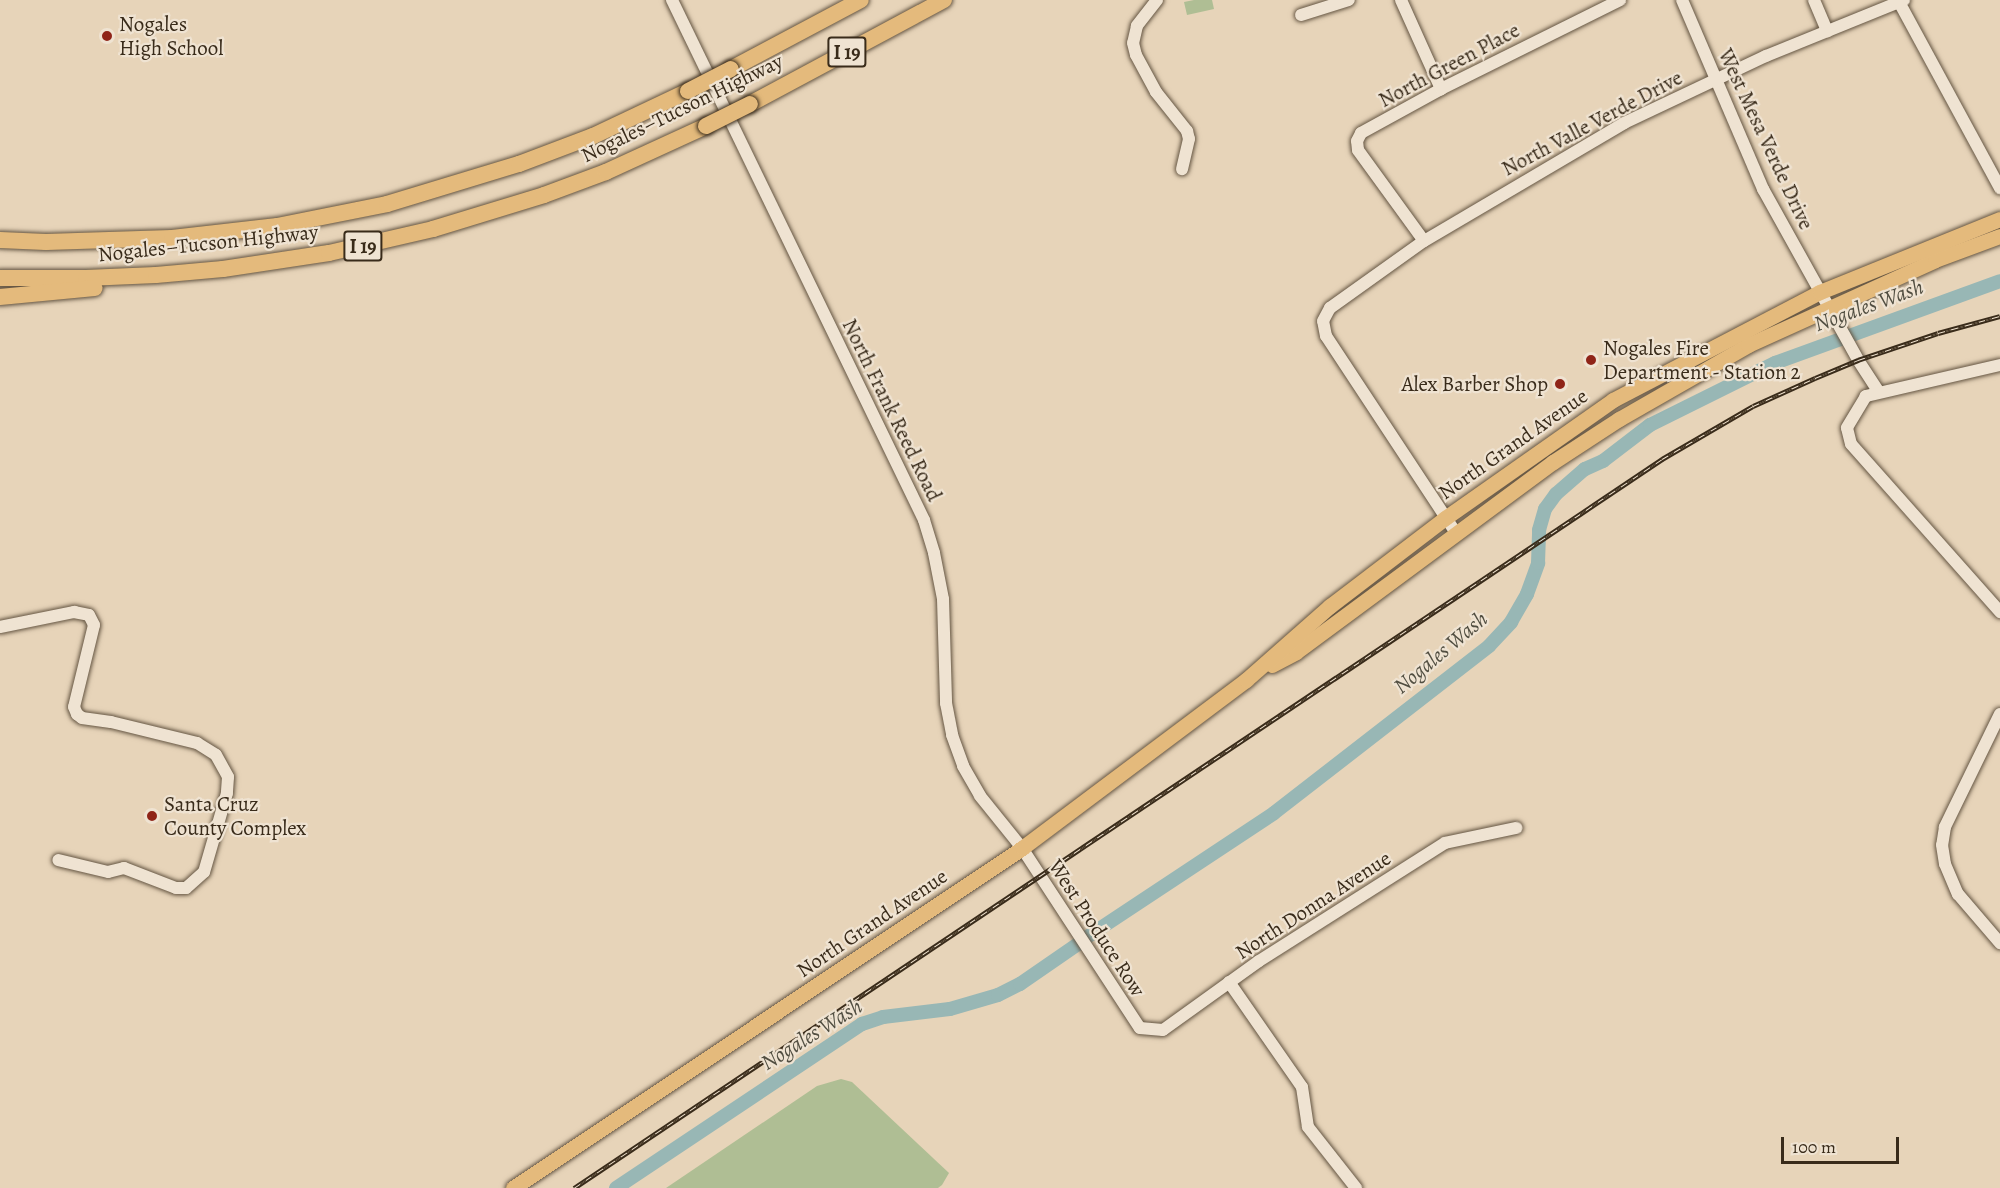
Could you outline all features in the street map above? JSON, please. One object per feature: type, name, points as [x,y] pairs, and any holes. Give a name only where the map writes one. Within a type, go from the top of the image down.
[{"type":"highway","name":"Nogales–Tucson Highway","points":[[0,240],[120,241],[172,238],[277,226],[398,201],[519,164],[593,136],[688,91],[861,0]]},
{"type":"highway","name":"Nogales–Tucson Highway","points":[[0,278],[86,278],[223,268],[329,253],[472,218],[606,172],[706,126],[944,0]]},
{"type":"highway","points":[[0,297],[191,279],[301,263],[364,249],[472,218]]},
{"type":"highway","points":[[0,233],[120,241]]},
{"type":"main road","name":"North Grand Avenue","points":[[513,1188],[1022,848],[1246,680],[1330,606],[1445,518],[1613,400],[1820,292],[2000,219]]},
{"type":"main road","name":"North Grand Avenue","points":[[1246,680],[1296,652],[1553,462],[1620,419],[1748,345],[1935,261],[2000,236]]},
{"type":"street","name":"North Frank Reed Road","points":[[672,0],[924,520],[934,553],[943,599],[946,703],[952,735],[963,766],[980,796],[1022,848]]},
{"type":"street","points":[[1157,0],[1137,26],[1132,43],[1136,56],[1156,92],[1186,131],[1189,139],[1182,169]]},
{"type":"street","points":[[1301,15],[1349,0]]},
{"type":"street","points":[[1401,0],[1441,89]]},
{"type":"street","name":"North Green Place","points":[[1424,241],[1358,150],[1357,141],[1361,133],[1441,89],[1620,0]]},
{"type":"street","name":"West Mesa Verde Drive","points":[[1682,0],[1714,80],[1763,189],[1879,392]]},
{"type":"street","points":[[1814,0],[1827,31]]},
{"type":"street","points":[[1901,1],[2000,188]]},
{"type":"street","name":"North Valle Verde Drive","points":[[1445,518],[1326,336],[1323,321],[1330,308],[1424,241],[1624,123],[1714,80],[1901,1]]},
{"type":"street","points":[[2000,365],[1866,396],[1847,428],[1851,444],[2000,612]]},
{"type":"street","points":[[1445,518],[1456,533]]},
{"type":"street","points":[[0,627],[74,612],[89,615],[94,625],[74,707],[77,714],[82,718],[111,722],[197,742],[216,755],[228,777],[228,793],[204,872],[186,888],[176,888],[124,868],[108,872],[58,860]]},
{"type":"street","points":[[2000,714],[1945,826],[1942,845],[1945,864],[1958,894],[2000,943]]},
{"type":"street","name":"North Donna Avenue","points":[[1140,1028],[1163,1030],[1230,982],[1445,843],[1516,828]]},
{"type":"street","name":"West Produce Row","points":[[1022,848],[1140,1028]]},
{"type":"street","points":[[1230,982],[1302,1087],[1308,1127],[1356,1188]]},
{"type":"green space","points":[[1212,0],[1214,9],[1187,15],[1184,2]]},
{"type":"green space","points":[[841,1079],[852,1082],[949,1173],[942,1185],[938,1188],[666,1188],[817,1086]]},
{"type":"waterway","name":"Nogales Wash","points":[[1087,937],[1274,813],[1489,646],[1511,622],[1527,594],[1538,563],[1539,530],[1545,509],[1556,494],[1585,469],[1603,461],[1650,425],[1775,363],[2000,281]]},
{"type":"waterway","name":"Nogales Wash","points":[[616,1188],[862,1024],[883,1017],[950,1009],[998,995],[1020,984],[1078,944]]},
{"type":"railway","points":[[574,1188],[1662,459],[1753,406],[1815,378],[1858,360],[1938,333],[2000,316]]},
{"type":"place","name":"Nogales High School","points":[[107,36]]},
{"type":"place","name":"Nogales Fire Department - Station 2","points":[[1591,360]]},
{"type":"place","name":"Alex Barber Shop","points":[[1560,384]]},
{"type":"place","name":"Santa Cruz County Complex","points":[[152,816]]}]
